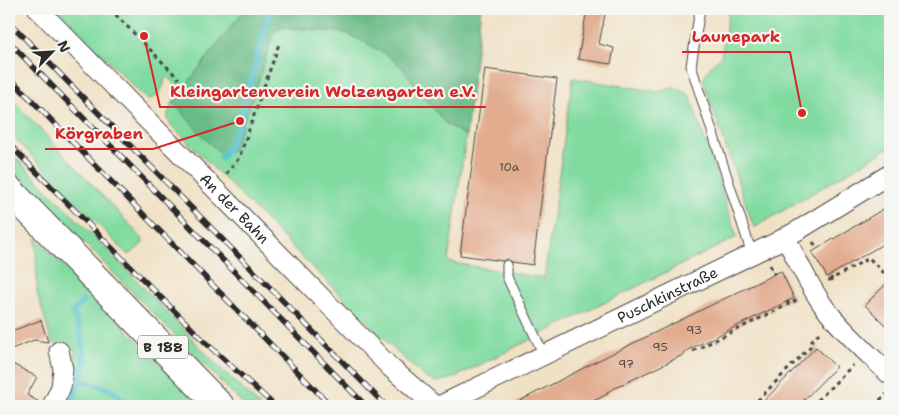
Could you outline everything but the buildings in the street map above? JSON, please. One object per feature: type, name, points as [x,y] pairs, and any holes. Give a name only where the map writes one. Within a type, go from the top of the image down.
[{"type":"main road","name":"B 188","points":[[9,190],[220,406]]},
{"type":"street","name":"An der Bahn","points":[[38,9],[391,368],[437,406]]},
{"type":"street","name":"Puschkinstraße","points":[[437,406],[752,254],[785,237],[890,174]]},
{"type":"street","points":[[785,237],[824,307],[834,320],[890,375]]},
{"type":"street","points":[[52,406],[61,387],[63,370],[59,352]]},
{"type":"lane","points":[[700,9],[690,66],[752,254]]},
{"type":"lane","points":[[507,265],[507,277],[544,355]]},
{"type":"path","points":[[110,9],[179,79]]},
{"type":"path","points":[[215,188],[239,158],[280,44]]},
{"type":"path","points":[[832,274],[830,280],[868,258],[890,279]]},
{"type":"path","points":[[693,351],[799,299]]},
{"type":"path","points":[[752,406],[810,347],[812,340],[823,330]]},
{"type":"path","points":[[812,406],[855,363]]},
{"type":"path","points":[[874,406],[886,394]]},
{"type":"green space","points":[[57,9],[245,9],[182,91],[166,76],[161,91],[156,96],[147,100]]},
{"type":"green space","points":[[245,9],[481,9],[466,136],[445,123],[401,66],[386,54],[349,34],[283,27],[277,29],[273,34],[254,95],[233,150],[221,152],[204,137],[173,102]]},
{"type":"green space","points":[[729,9],[890,9],[890,147],[754,228],[703,80],[714,62],[721,57]]},
{"type":"green space","points":[[283,27],[349,34],[386,54],[401,66],[445,123],[466,136],[448,262],[544,278],[573,78],[659,92],[676,88],[690,96],[737,237],[453,378],[436,382],[426,378],[399,354],[168,120],[168,114],[173,102],[212,145],[254,95],[273,34],[277,29]]},
{"type":"green space","points":[[9,96],[142,238],[143,243],[131,254],[127,254],[9,132]]},
{"type":"green space","points":[[9,151],[215,363],[260,406],[245,406],[9,167]]},
{"type":"green space","points":[[36,238],[202,406],[65,406],[74,386],[75,350],[66,344],[52,343],[37,292]]},
{"type":"waterway","points":[[221,157],[229,146],[240,121],[269,14],[273,9]]},
{"type":"waterway","points":[[83,301],[73,312],[81,334],[85,361],[80,380],[110,389],[130,406]]},
{"type":"waterway","points":[[70,406],[80,380]]},
{"type":"railway","points":[[9,22],[386,406]]},
{"type":"railway","points":[[9,42],[366,406]]},
{"type":"railway","points":[[9,77],[331,406]]},
{"type":"railway","points":[[9,144],[207,344],[275,406]]},
{"type":"place","name":"Kleingartenverein Wolzengarten e.V.","points":[[144,36]]},
{"type":"place","name":"Launepark","points":[[802,113]]},
{"type":"place","name":"Körgraben","points":[[240,121]]}]
